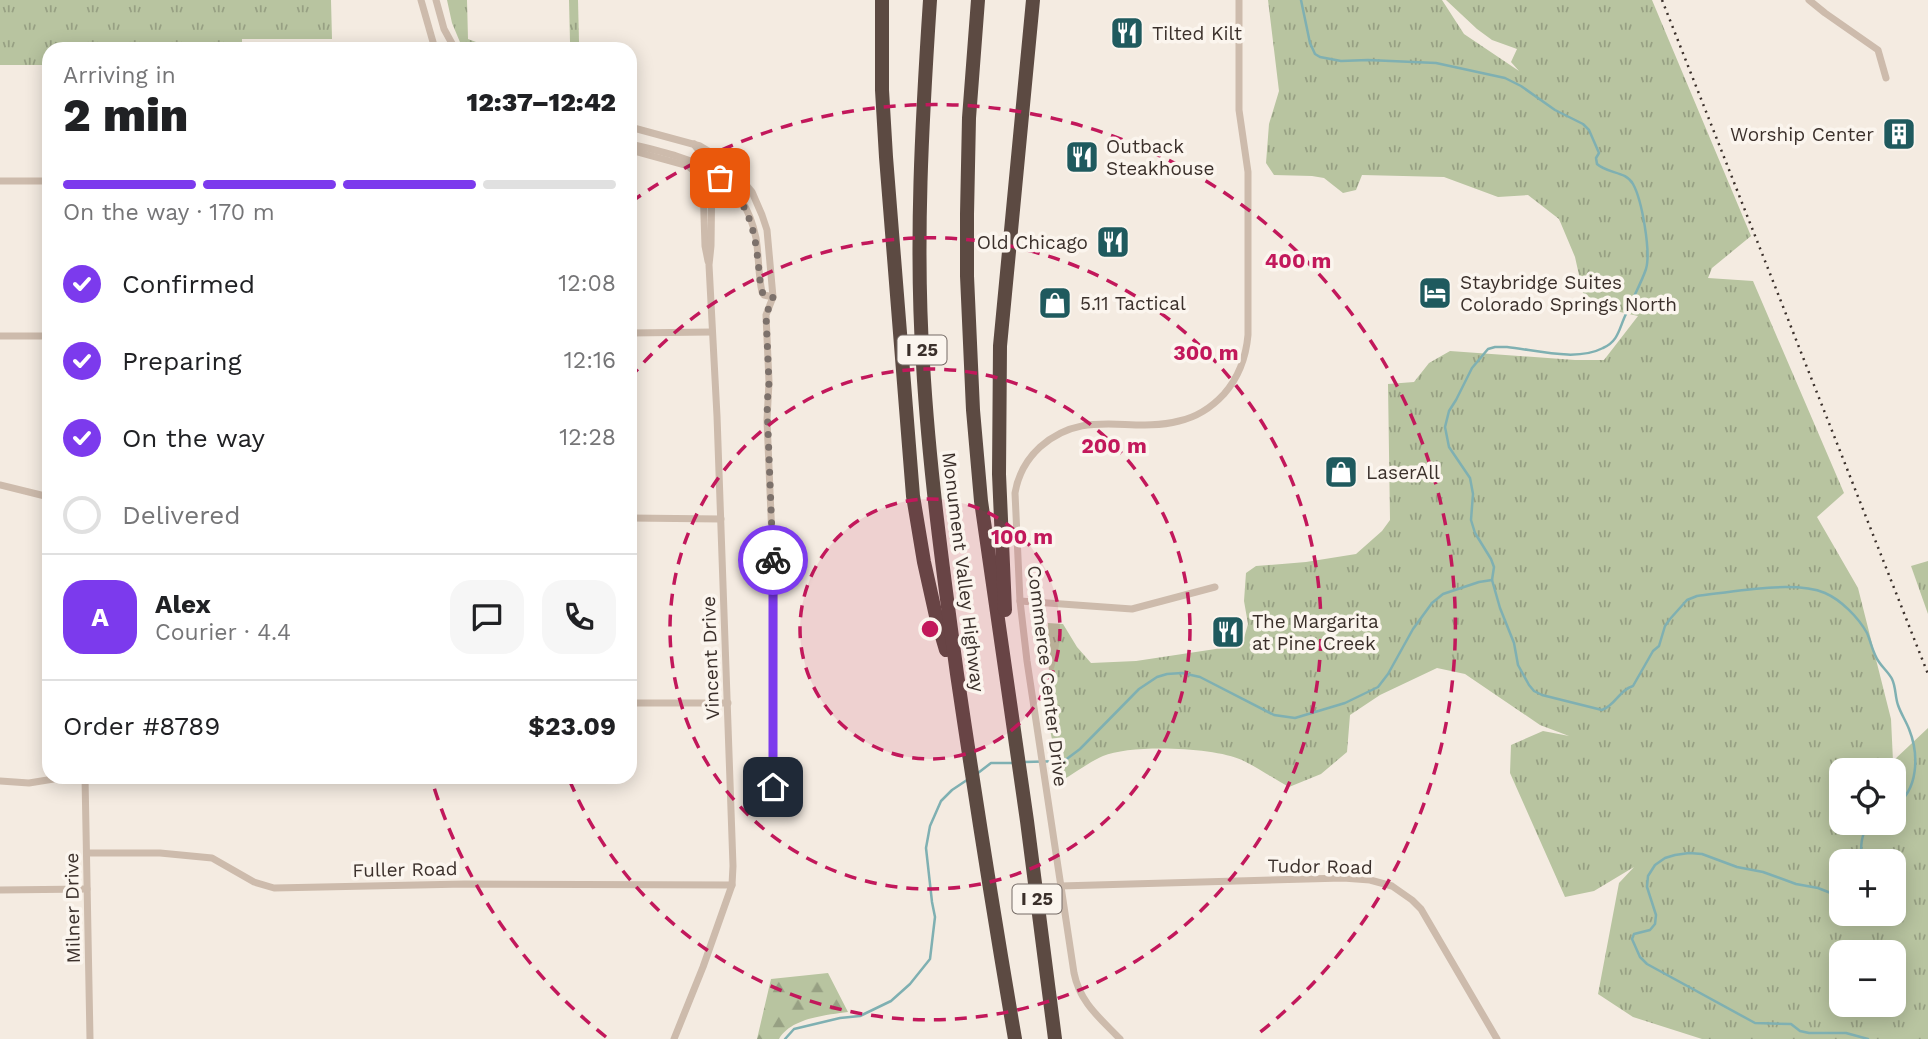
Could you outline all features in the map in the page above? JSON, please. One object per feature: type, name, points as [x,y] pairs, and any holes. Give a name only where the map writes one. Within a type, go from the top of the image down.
[{"type":"highway","points":[[882,0],[882,90],[886,158],[913,496],[923,562],[961,698]]},
{"type":"highway","name":"Monument Valley Highway","points":[[930,0],[920,191],[923,362],[936,520],[979,828],[1015,1039]]},
{"type":"highway","name":"Monument Valley Highway","points":[[978,0],[969,118],[967,214],[973,410],[981,501],[1055,1039]]},
{"type":"highway","points":[[1008,685],[999,474],[1000,346],[1033,2]]},
{"type":"street","points":[[421,0],[433,42]]},
{"type":"street","points":[[436,0],[444,29],[451,42]]},
{"type":"street","name":"Commerce Center Drive","points":[[1120,1039],[1085,1002],[1074,973],[1036,728],[1020,601],[1015,493],[1023,468],[1038,449],[1059,434],[1088,424],[1161,424],[1182,421],[1208,408],[1222,396],[1243,363],[1248,335],[1248,172],[1239,110],[1239,0]]},
{"type":"street","points":[[1809,0],[1878,50],[1886,78]]},
{"type":"street","points":[[637,129],[708,149],[727,162],[752,192],[766,230],[773,297],[766,315],[774,586],[773,787]]},
{"type":"street","points":[[694,144],[697,151],[711,162],[712,172]]},
{"type":"street","points":[[637,146],[684,157],[712,172],[731,187],[744,207],[756,239],[761,290],[764,295],[773,297]]},
{"type":"street","name":"Vincent Drive","points":[[637,152],[688,166],[699,175],[703,186],[705,246],[709,265]]},
{"type":"street","name":"Vincent Drive","points":[[674,1039],[732,885],[728,703],[709,265],[712,172]]},
{"type":"street","points":[[0,181],[42,181]]},
{"type":"street","points":[[637,333],[712,332]]},
{"type":"street","points":[[0,337],[42,336]]},
{"type":"street","points":[[0,485],[42,495]]},
{"type":"street","points":[[637,518],[721,519]]},
{"type":"street","points":[[1020,601],[1132,609],[1215,587]]},
{"type":"street","points":[[637,703],[728,703]]},
{"type":"street","points":[[0,781],[42,781]]},
{"type":"street","name":"Milner Drive","points":[[85,784],[90,1039]]},
{"type":"street","name":"Fuller Road","points":[[87,853],[160,853],[212,858],[254,882],[274,888],[465,884],[732,885]]},
{"type":"street","name":"Tudor Road","points":[[1060,886],[1343,878],[1382,883],[1402,892],[1421,909],[1497,1039]]},
{"type":"street","points":[[0,890],[87,889]]},
{"type":"green space","points":[[0,0],[331,0],[332,39],[42,42],[42,65],[0,65]]},
{"type":"green space","points":[[447,0],[467,0],[468,39],[476,42],[460,42]]},
{"type":"green space","points":[[569,0],[578,0],[579,42],[570,42]]},
{"type":"green space","points":[[1268,0],[1442,0],[1464,34],[1519,71],[1511,62],[1517,49],[1492,40],[1446,0],[1652,0],[1751,236],[1712,268],[1708,278],[1753,281],[1844,493],[1817,517],[1858,588],[1891,719],[1893,758],[1829,758],[1829,835],[1906,835],[1906,758],[1896,758],[1928,728],[1928,1039],[1702,1039],[1633,1017],[1598,994],[1619,883],[1634,867],[1594,891],[1565,897],[1510,773],[1511,745],[1543,731],[1569,736],[1540,725],[1465,674],[1437,668],[1380,695],[1350,715],[1347,752],[1321,774],[1289,787],[1242,760],[1212,752],[1173,749],[1116,752],[1098,758],[1061,781],[1050,730],[1048,623],[1063,624],[1091,663],[1136,661],[1242,645],[1248,624],[1244,601],[1246,573],[1256,566],[1356,554],[1382,531],[1390,520],[1388,384],[1414,382],[1429,363],[1450,351],[1604,360],[1638,316],[1607,309],[1583,293],[1575,257],[1559,219],[1528,195],[1498,197],[1444,177],[1362,175],[1356,190],[1343,193],[1324,178],[1274,175],[1266,163],[1269,124],[1279,91]]},
{"type":"green space","points":[[1928,561],[1928,614],[1911,566]]},
{"type":"green space","points":[[828,973],[848,1012],[800,1022],[779,1039],[757,1039],[771,979]]},
{"type":"waterway","points":[[1301,0],[1310,43],[1315,54],[1320,57],[1341,61],[1436,63],[1505,78],[1555,110],[1583,124],[1589,130],[1599,153],[1597,164],[1626,177],[1636,192],[1646,239],[1646,269],[1612,342],[1592,352],[1568,355],[1507,347],[1488,349],[1472,368],[1449,411],[1445,427],[1449,447],[1470,478],[1473,494],[1471,520],[1475,533],[1494,567],[1492,580],[1500,608],[1514,643],[1518,665],[1529,685],[1542,695],[1602,710],[1633,686],[1653,651],[1659,646],[1665,626],[1687,600],[1697,596],[1744,590],[1780,587],[1812,589],[1837,600],[1859,621],[1877,659],[1892,679],[1914,749],[1915,771],[1906,794]]},
{"type":"waterway","points":[[1024,762],[1064,761],[1080,749],[1139,689],[1167,674],[1182,673],[1200,677],[1274,715],[1295,718],[1345,703],[1378,687],[1432,603],[1443,594],[1492,580]]},
{"type":"waterway","points":[[978,773],[991,763],[1014,763]]},
{"type":"waterway","points":[[785,1039],[794,1029],[860,1016],[891,1001],[910,984],[930,959],[935,917],[926,848],[930,826],[941,801],[967,780]]},
{"type":"waterway","points":[[1861,849],[1863,835]]},
{"type":"waterway","points":[[1829,892],[1737,867],[1702,854],[1675,855],[1655,865],[1648,876],[1647,887],[1656,915],[1655,924],[1650,930],[1634,934],[1632,939],[1640,957],[1647,964],[1755,1023],[1791,1024],[1800,1031],[1809,1033],[1846,1033],[1868,1039]]},
{"type":"railway","points":[[1662,0],[1928,674]]},
{"type":"way so far","points":[[720,178],[735,192],[747,213],[756,239],[761,290],[764,295],[773,297],[766,315],[773,560]]},
{"type":"place","name":"Tilted Kilt","points":[[1127,33]]},
{"type":"place","name":"Worship Center","points":[[1899,134]]},
{"type":"place","name":"Outback Steakhouse","points":[[1082,157]]},
{"type":"place","name":"Old Chicago","points":[[1113,242]]},
{"type":"place","name":"Staybridge Suites Colorado Springs North","points":[[1435,293]]},
{"type":"place","name":"5.11 Tactical","points":[[1055,303]]},
{"type":"place","name":"LaserAll","points":[[1341,472]]},
{"type":"place","name":"The Margarita at Pine Creek","points":[[1228,632]]},
{"type":"route","points":[[773,560],[773,787]]}]
